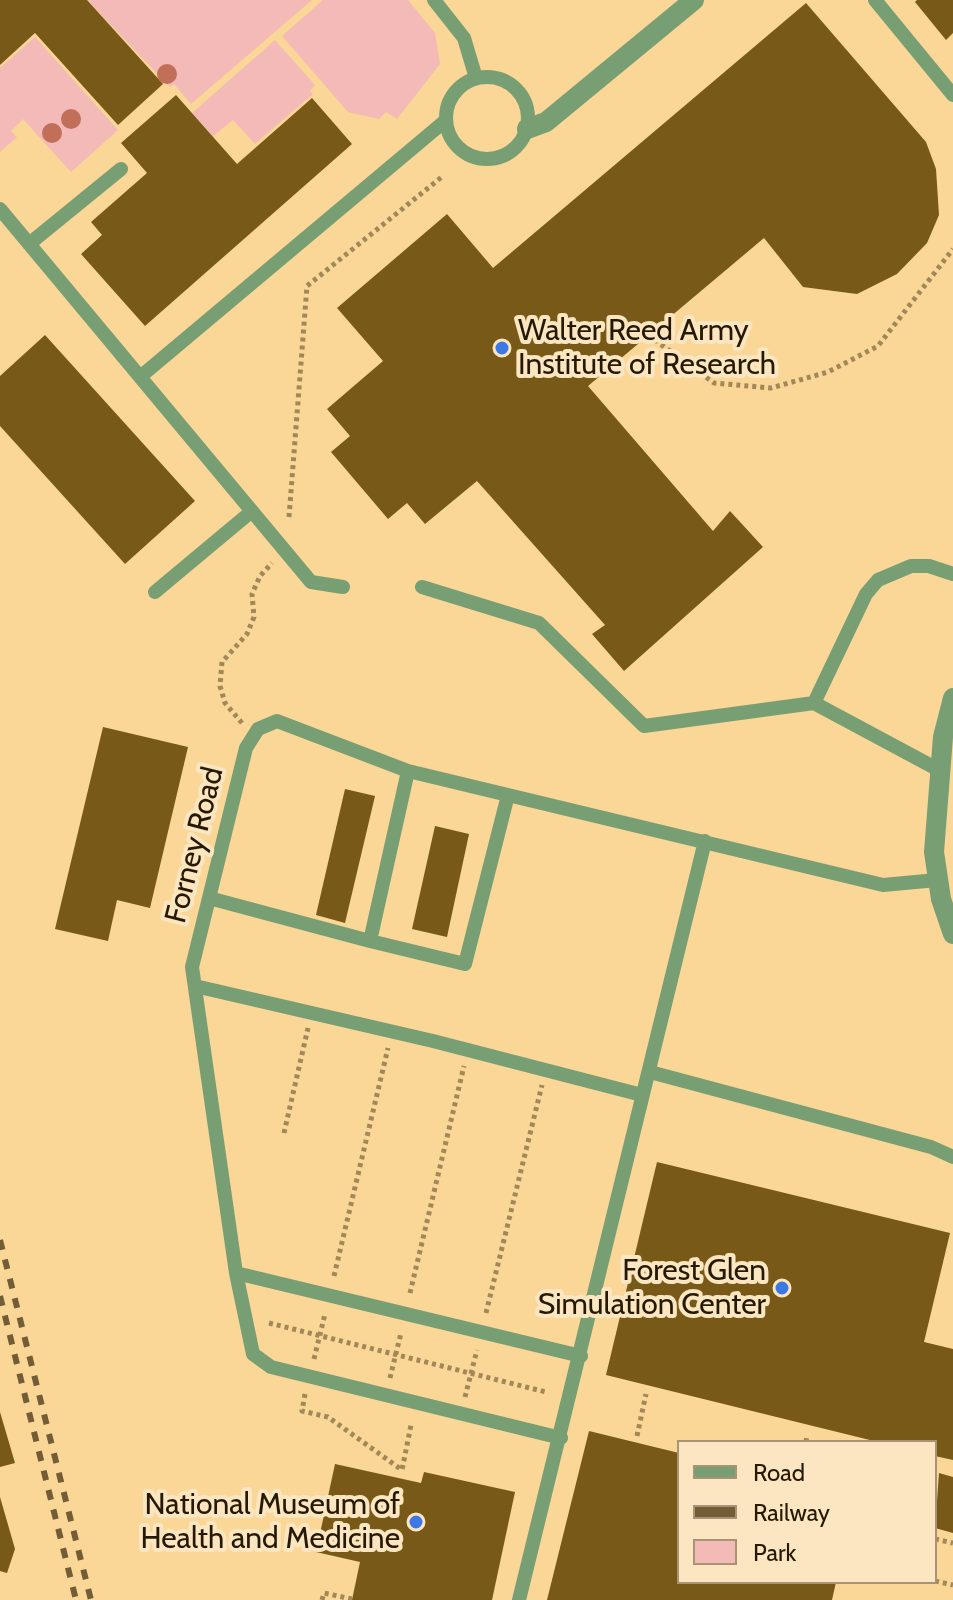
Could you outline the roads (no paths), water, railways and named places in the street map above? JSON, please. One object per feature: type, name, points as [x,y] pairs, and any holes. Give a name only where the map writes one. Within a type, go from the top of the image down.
[{"type":"street","points":[[527,129],[546,122],[694,0]]},
{"type":"street","points":[[953,698],[939,770],[934,852],[937,880],[953,934]]},
{"type":"lane","points":[[434,0],[464,38],[476,78]]},
{"type":"lane","points":[[875,0],[953,95]]},
{"type":"lane","points":[[476,78],[497,78],[519,92],[526,103],[527,129],[514,150],[502,157],[476,159],[455,145],[445,121],[451,96],[476,78]]},
{"type":"lane","points":[[140,377],[445,121]]},
{"type":"lane","points":[[29,244],[121,169]]},
{"type":"lane","points":[[0,209],[311,582],[343,587]]},
{"type":"lane","points":[[155,592],[252,511]]},
{"type":"lane","points":[[814,703],[866,594],[878,580],[911,566],[929,566],[953,574]]},
{"type":"lane","points":[[422,587],[539,623],[644,726],[814,703],[939,770]]},
{"type":"lane","name":"Forney Road","points":[[561,1438],[271,1367],[253,1354],[236,1273],[192,967],[246,748],[253,736],[258,729],[277,721],[408,771],[883,885],[937,880]]},
{"type":"lane","points":[[370,941],[408,771]]},
{"type":"lane","points":[[209,898],[465,964],[508,795]]},
{"type":"lane","points":[[519,1600],[705,841]]},
{"type":"lane","points":[[195,986],[468,1049],[642,1095]]},
{"type":"lane","points":[[650,1072],[931,1147],[953,1157]]},
{"type":"lane","points":[[236,1273],[581,1356]]},
{"type":"railway","points":[[0,1240],[91,1600]]},
{"type":"railway","points":[[0,1296],[76,1600]]},
{"type":"place","name":"Walter Reed Army Institute of Research","points":[[502,348]]},
{"type":"place","name":"Forest Glen Simulation Center","points":[[782,1288]]},
{"type":"place","name":"National Museum of Health and Medicine","points":[[416,1522]]}]
